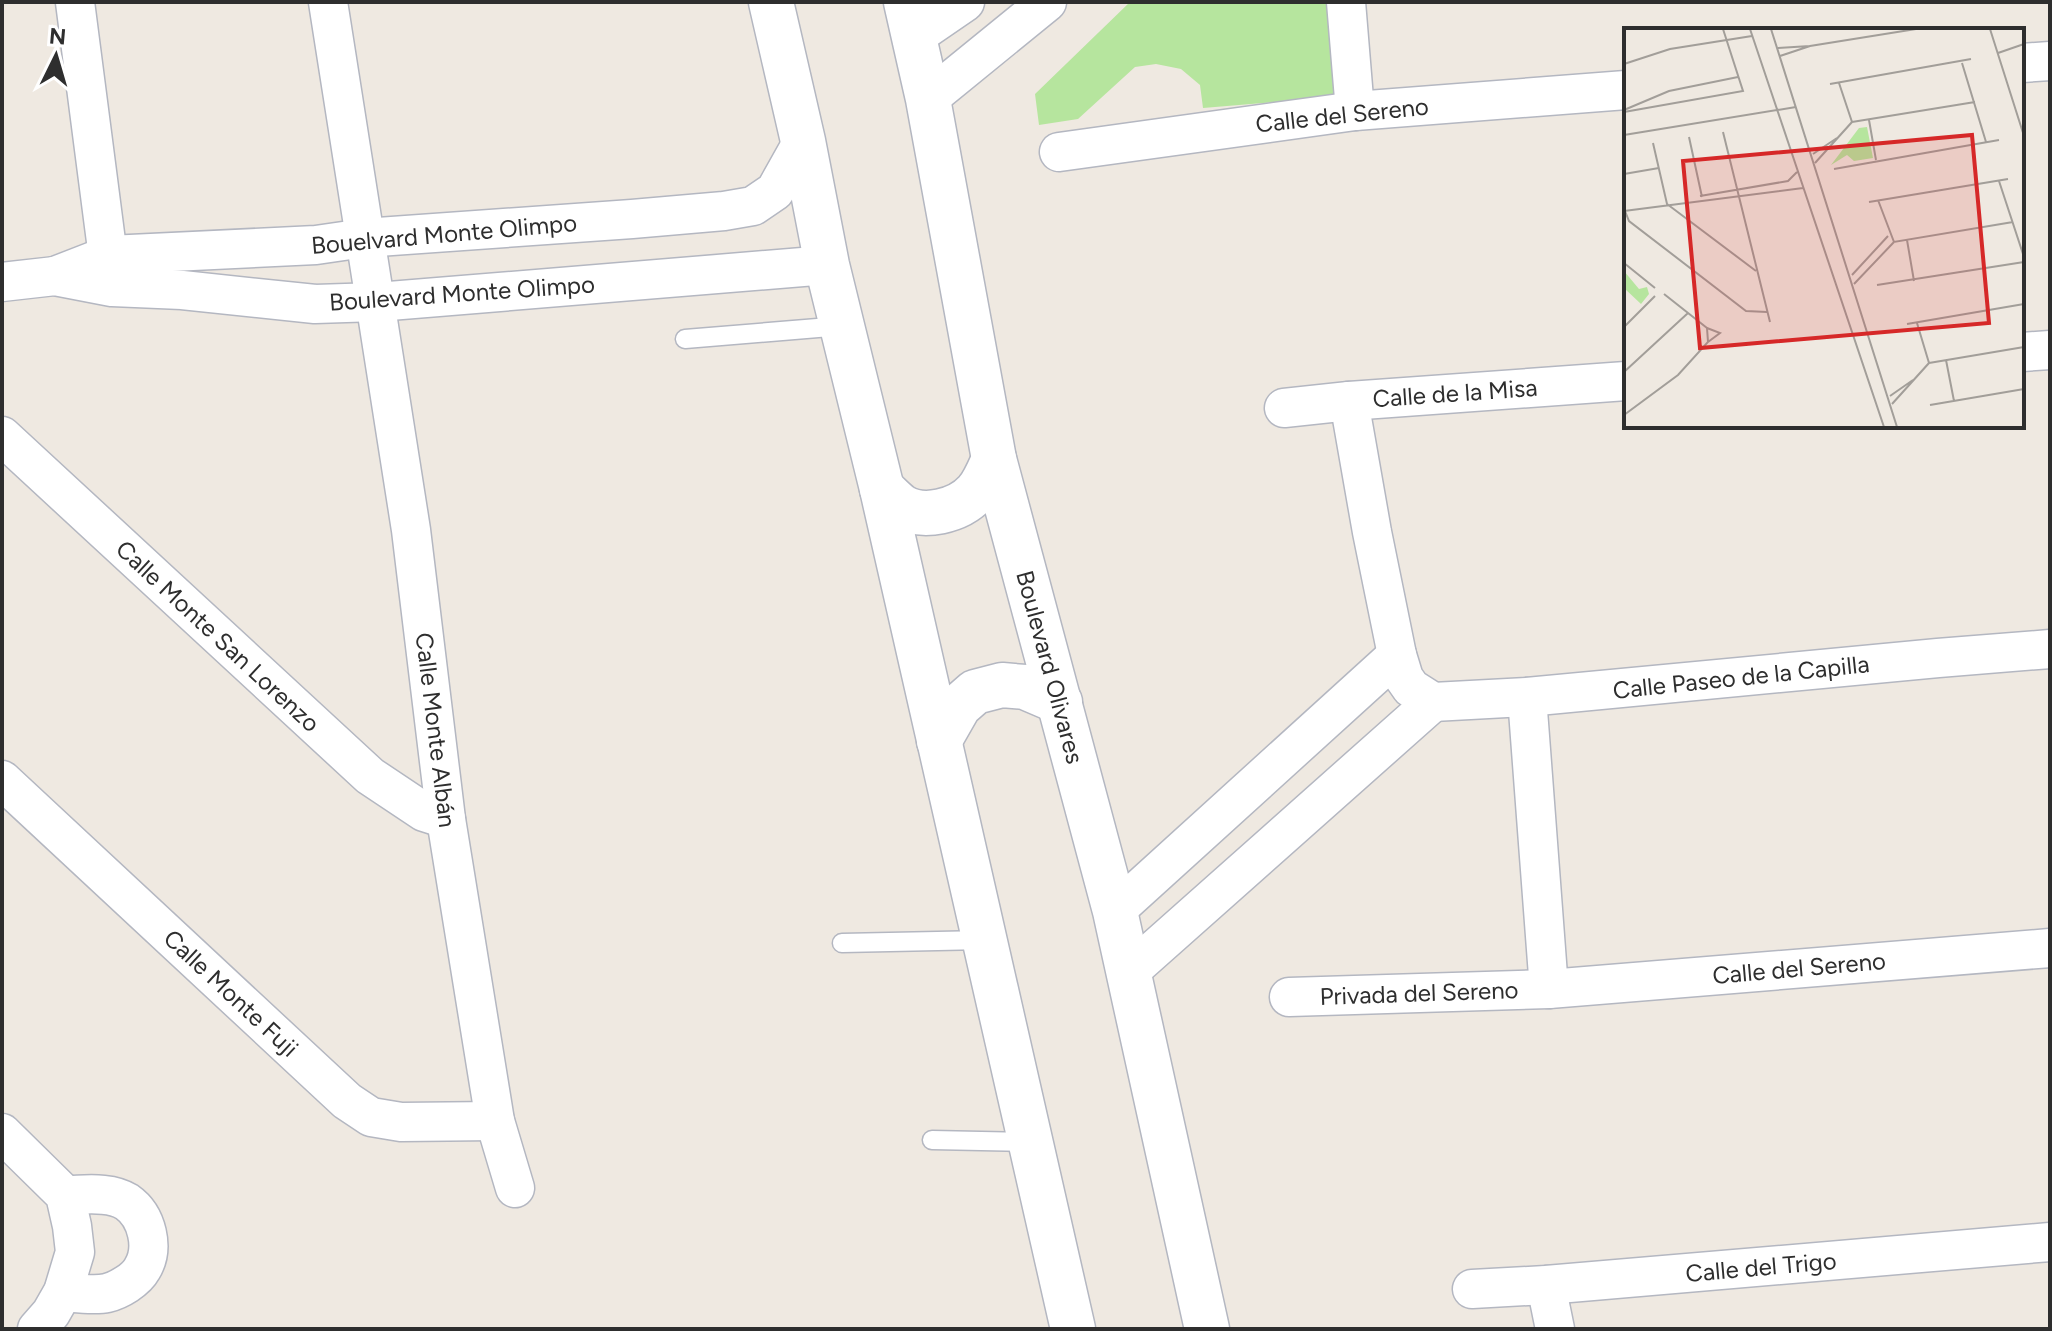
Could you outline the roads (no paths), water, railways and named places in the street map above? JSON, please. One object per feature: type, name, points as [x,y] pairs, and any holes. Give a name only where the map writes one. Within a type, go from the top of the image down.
[{"type":"street","points":[[75,2],[110,271]]},
{"type":"street","name":"Calle Monte Albán","points":[[328,2],[411,530],[446,819],[495,1121],[515,1188]]},
{"type":"street","points":[[771,2],[827,265],[882,489],[1073,1329]]},
{"type":"street","points":[[910,19],[965,2]]},
{"type":"street","points":[[928,99],[1047,2]]},
{"type":"street","points":[[1346,2],[1355,111]]},
{"type":"street","name":"Boulevard Olivares","points":[[910,19],[928,99],[994,459],[1115,911],[1207,1329]]},
{"type":"street","points":[[2024,63],[2050,61]]},
{"type":"street","name":"Calle del Sereno","points":[[1059,152],[1355,111],[1624,90]]},
{"type":"street","name":"Bouelvard Monte Olimpo","points":[[110,271],[316,245],[370,270],[632,219],[753,206],[775,191],[803,141]]},
{"type":"street","name":"Boulevard Monte Olimpo","points":[[2,282],[110,271],[182,290],[315,304],[370,270],[827,265]]},
{"type":"street","points":[[2024,352],[2050,350]]},
{"type":"street","name":"Calle de la Misa","points":[[1284,408],[1624,381]]},
{"type":"street","points":[[1349,401],[1372,532],[1414,681]]},
{"type":"street","name":"Calle Monte San Lorenzo","points":[[2,436],[370,776],[424,812],[446,819]]},
{"type":"street","points":[[882,489],[901,506],[917,513],[944,511],[966,501],[978,490],[994,459]]},
{"type":"street","name":"Calle Paseo de la Capilla","points":[[1414,681],[1527,697],[2050,649]]},
{"type":"street","points":[[1115,911],[1414,681]]},
{"type":"street","points":[[1128,973],[1414,681]]},
{"type":"street","points":[[939,741],[959,706],[975,692],[1002,685],[1025,687],[1060,702]]},
{"type":"street","points":[[1527,697],[1549,989]]},
{"type":"street","name":"Calle Monte Fuji","points":[[2,780],[359,1109],[371,1117],[401,1122],[495,1121]]},
{"type":"street","name":"Calle del Sereno","points":[[1549,989],[2050,948]]},
{"type":"street","name":"Privada del Sereno","points":[[1289,997],[1549,989]]},
{"type":"street","points":[[2,1133],[65,1195],[72,1226],[75,1252],[63,1292],[37,1329]]},
{"type":"street","points":[[63,1292],[105,1293],[128,1283],[142,1270],[149,1237],[141,1218],[127,1202],[105,1195],[65,1195]]},
{"type":"street","name":"Calle del Trigo","points":[[1472,1289],[2050,1242]]},
{"type":"street","points":[[1546,1285],[1555,1329]]},
{"type":"lane","points":[[685,339],[842,326]]},
{"type":"lane","points":[[842,943],[985,940]]},
{"type":"lane","points":[[932,1140],[1031,1142]]}]
